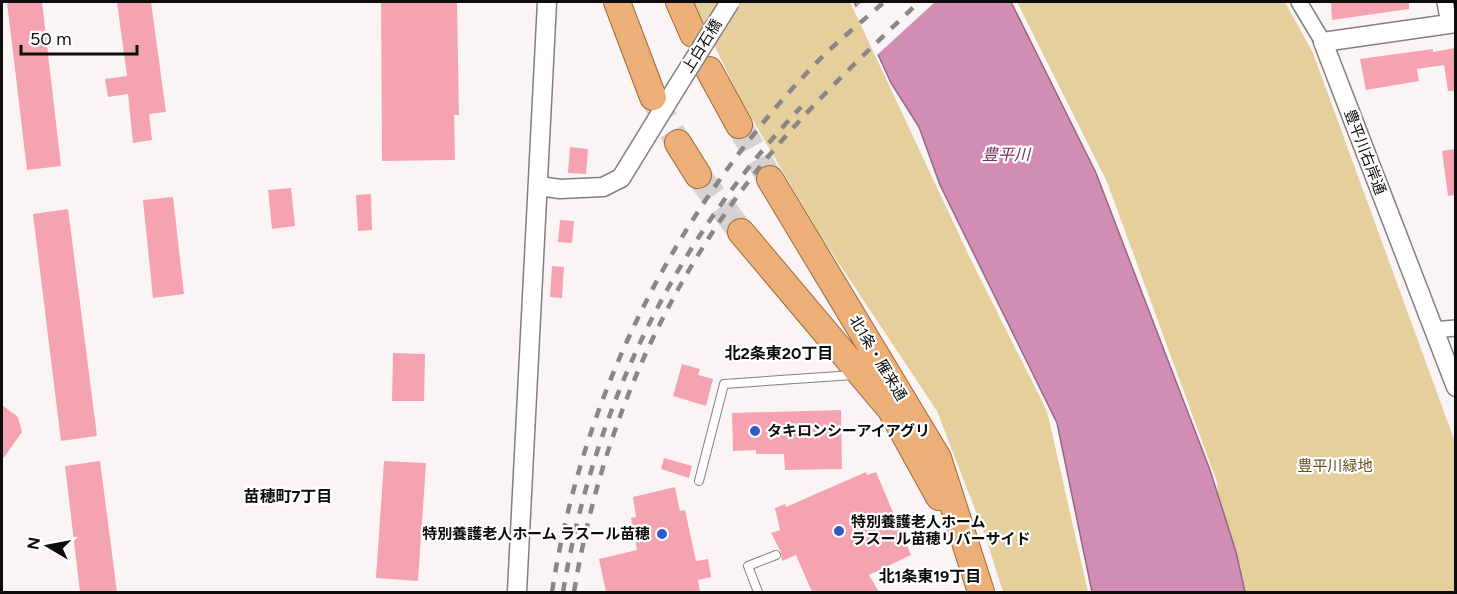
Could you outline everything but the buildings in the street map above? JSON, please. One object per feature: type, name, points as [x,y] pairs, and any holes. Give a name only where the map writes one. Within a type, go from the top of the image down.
[{"type":"highway","points":[[618,2],[664,93]]},
{"type":"highway","points":[[679,2],[693,34]]},
{"type":"highway","points":[[709,70],[739,125]]},
{"type":"highway","points":[[678,143],[698,175]]},
{"type":"highway","name":"北1条・雁来通","points":[[770,179],[938,458],[981,592]]},
{"type":"highway","name":"北1条・雁来通","points":[[741,232],[891,410],[968,547]]},
{"type":"street","points":[[517,592],[540,186],[547,2]]},
{"type":"street","name":"上白石橋","points":[[540,186],[560,189],[603,187],[621,178],[664,93],[730,2]]},
{"type":"street","points":[[1299,2],[1323,42],[1452,23],[1445,2]]},
{"type":"street","name":"豊平川右岸通","points":[[1323,42],[1455,387]]},
{"type":"street","points":[[1433,330],[1455,328]]},
{"type":"lane","points":[[699,481],[724,384],[861,375]]},
{"type":"lane","points":[[758,592],[748,566],[776,555]]},
{"type":"green space","points":[[693,2],[850,2],[971,260],[1047,411],[1088,592],[1003,592],[985,535],[937,411],[820,235],[741,100]]},
{"type":"green space","name":"豊平川緑地","points":[[1017,2],[1285,2],[1313,53],[1455,442],[1455,592],[1226,592],[1217,482],[1107,182]]},
{"type":"water","name":"豊平川","points":[[854,2],[1011,2],[1096,173],[1210,470],[1236,552],[1245,592],[1092,592],[1057,423],[940,185],[919,127],[891,83]]},
{"type":"pier","points":[[862,2],[935,2],[876,56],[854,9]]},
{"type":"tunnel","points":[[653,97],[678,143]]},
{"type":"tunnel","points":[[739,125],[770,179]]},
{"type":"tunnel","points":[[698,175],[741,232]]},
{"type":"railway","points":[[552,592],[567,517],[587,444],[613,374],[644,305],[681,239],[723,176],[769,116],[820,59],[884,2]]},
{"type":"railway","points":[[574,592],[584,538],[614,434],[633,383],[680,286],[708,239],[739,194],[780,142],[825,94],[919,2]]},
{"type":"railway","points":[[563,592],[577,524],[595,458],[618,394],[645,332],[677,272],[714,215],[755,160],[801,107]]},
{"type":"place","name":"タキロンシーアイアグリ","points":[[755,431]]},
{"type":"place","name":"特別養護老人ホーム ラスール苗穂リバーサイド","points":[[839,531]]},
{"type":"place","name":"特別養護老人ホーム ラスール苗穂","points":[[662,534]]},
{"type":"district","name":"北2条東20丁目","points":[[779,353]]},
{"type":"district","name":"苗穂町7丁目","points":[[288,496]]},
{"type":"district","name":"北1条東19丁目","points":[[930,576]]}]
